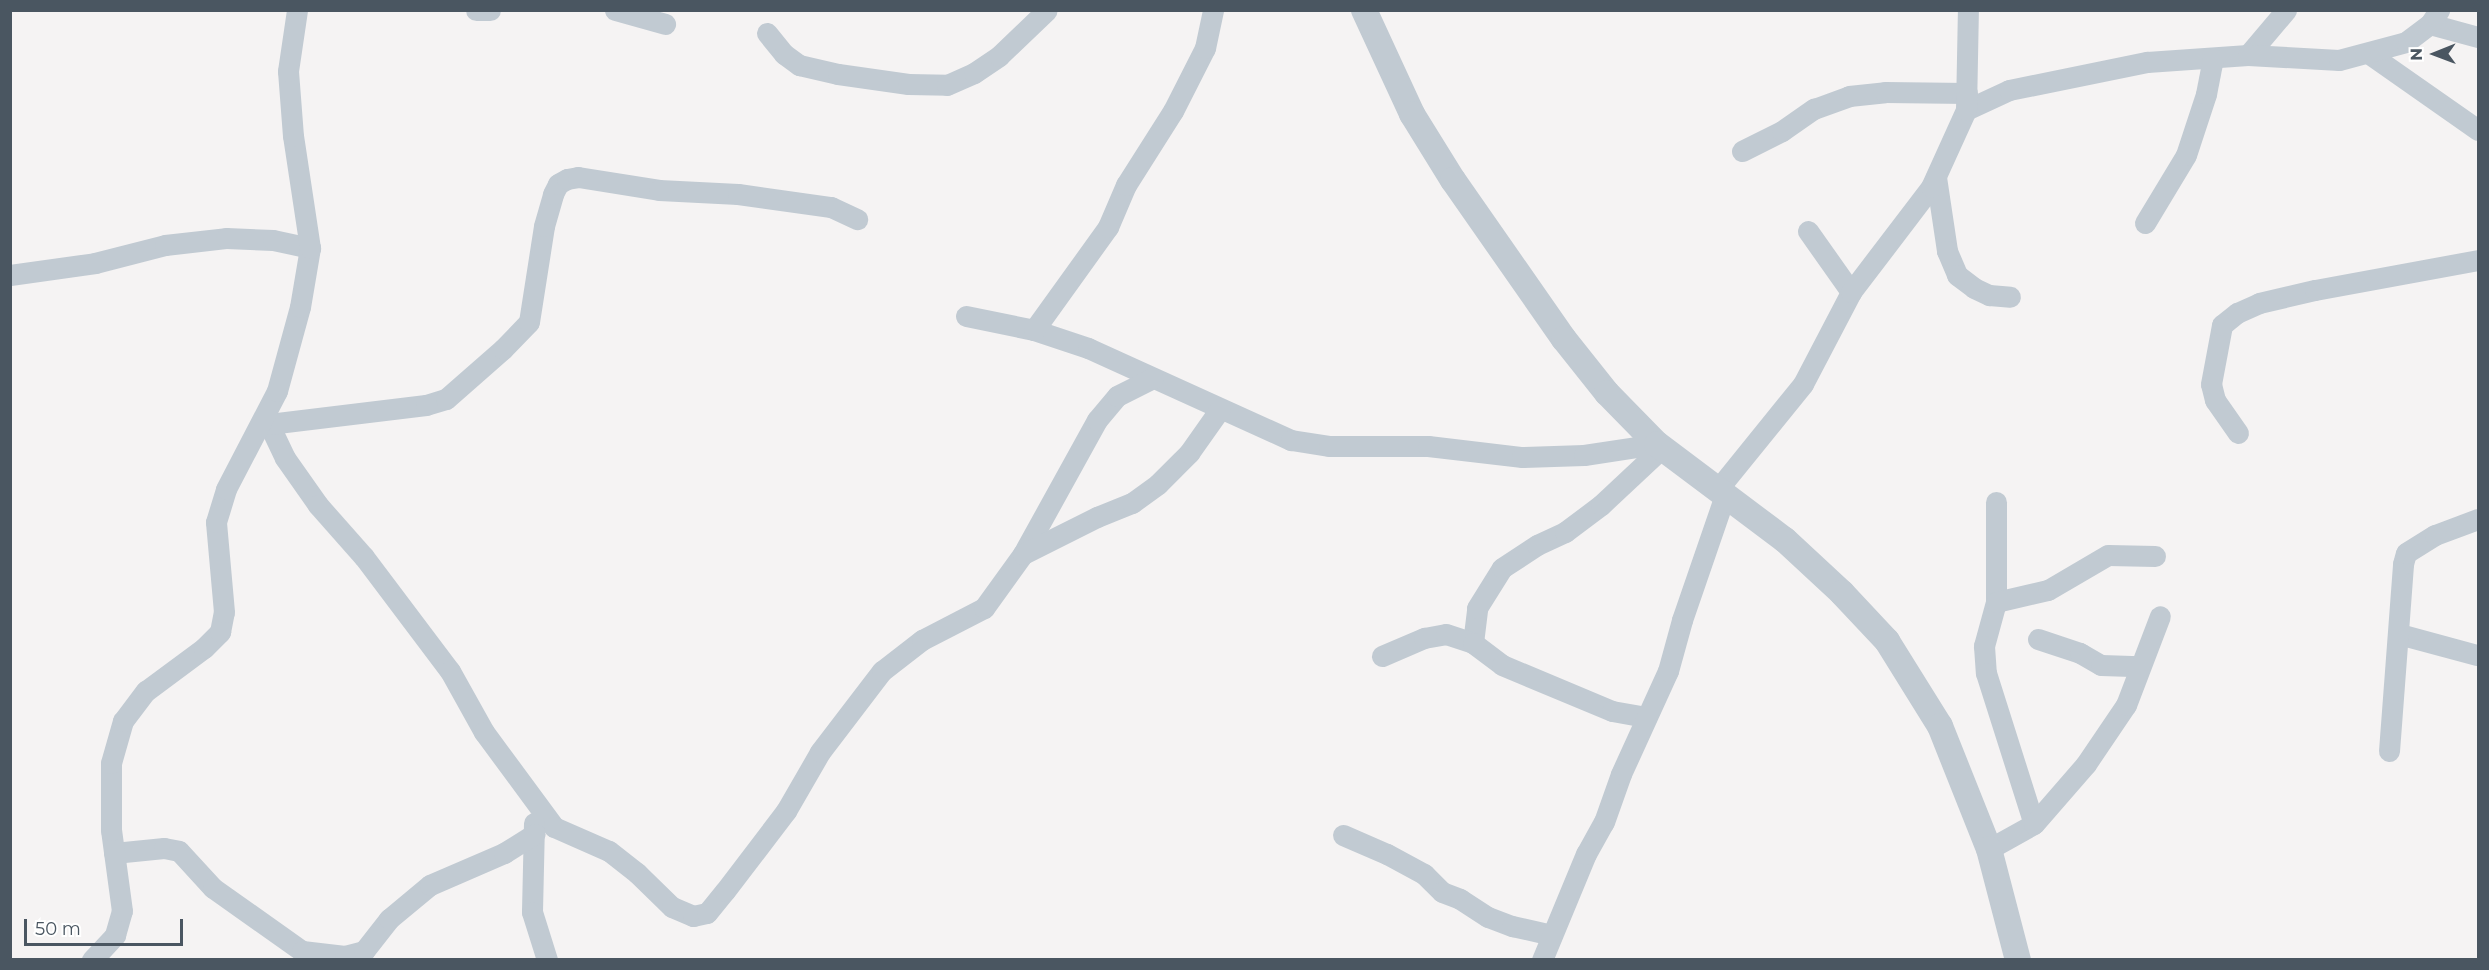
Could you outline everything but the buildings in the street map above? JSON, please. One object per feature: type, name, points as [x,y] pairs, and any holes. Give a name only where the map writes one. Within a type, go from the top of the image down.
[{"type":"street","points":[[92,960],[115,935],[122,911],[111,830],[111,763],[123,721],[146,691],[204,648],[220,632],[224,612],[216,522],[226,489],[267,421],[289,352],[310,248],[294,136],[288,71],[297,10]]},
{"type":"street","points":[[476,10],[490,10]]},
{"type":"street","points":[[615,10],[665,24]]},
{"type":"street","points":[[767,33],[784,54],[799,65],[838,74],[908,84],[947,85],[974,73],[999,56],[1047,10]]},
{"type":"street","points":[[1035,330],[1108,227],[1126,185],[1173,111],[1205,48],[1213,10]]},
{"type":"street","points":[[1364,10],[1412,114],[1459,189],[1564,339],[1607,393],[1660,446],[1785,540],[1842,593],[1887,641],[1940,726],[1989,849],[2018,960]]},
{"type":"street","points":[[1542,960],[1586,854],[1604,822],[1646,717],[1668,671],[1722,492],[1803,384],[1851,292],[1931,187],[1936,177],[1966,102],[1968,10]]},
{"type":"street","points":[[2248,55],[2286,10]]},
{"type":"street","points":[[1742,151],[1782,130],[1814,109],[1849,96],[1885,92],[1966,102],[2009,90],[2147,62],[2248,55],[2339,60],[2406,42],[2435,17],[2478,37]]},
{"type":"street","points":[[2368,53],[2478,130]]},
{"type":"street","points":[[2145,222],[2186,154],[2206,94],[2214,59]]},
{"type":"street","points":[[267,421],[426,405],[446,399],[503,349],[529,322],[534,303],[536,265],[544,226],[553,194],[558,184],[567,179],[578,177],[659,190],[738,194],[831,207],[857,219]]},
{"type":"street","points":[[1936,177],[1947,251],[1957,275],[1982,291],[2010,297]]},
{"type":"street","points":[[1808,231],[1851,292]]},
{"type":"street","points":[[10,276],[95,263],[165,245],[226,238],[273,240],[310,248]]},
{"type":"street","points":[[2238,433],[2214,400],[2211,384],[2222,326],[2237,313],[2259,303],[2304,293],[2478,260]]},
{"type":"street","points":[[966,316],[1035,330],[1088,348],[1291,440],[1329,446],[1428,446],[1522,457],[1584,455],[1660,446]]},
{"type":"street","points":[[267,421],[285,458],[318,504],[364,556],[450,671],[484,732],[533,801],[554,826],[609,851],[637,873],[672,907],[693,916],[707,913],[786,811],[820,752],[882,671],[922,640],[984,608],[1023,554],[1097,420],[1117,396],[1153,378]]},
{"type":"street","points":[[1023,554],[1097,517],[1132,503],[1158,484],[1189,453],[1220,409]]},
{"type":"street","points":[[1473,643],[1477,608],[1502,568],[1537,544],[1565,532],[1601,505],[1660,446]]},
{"type":"street","points":[[1996,502],[1996,602],[1984,646],[1986,673],[2034,824]]},
{"type":"street","points":[[2389,751],[2392,688],[2399,634],[2403,564],[2406,553],[2415,545],[2435,535],[2478,519]]},
{"type":"street","points":[[1996,602],[2048,590],[2108,555],[2154,556]]},
{"type":"street","points":[[1989,849],[2034,824],[2086,764],[2126,705],[2160,616]]},
{"type":"street","points":[[1382,656],[1424,638],[1446,634],[1473,643],[1502,664],[1612,711],[1646,717]]},
{"type":"street","points":[[2399,634],[2477,655]]},
{"type":"street","points":[[2038,639],[2080,653],[2102,665],[2139,666]]},
{"type":"street","points":[[533,801],[532,912],[547,960]]},
{"type":"street","points":[[114,853],[164,848],[179,851],[213,888],[302,951],[345,956],[364,951],[389,919],[430,885],[504,853],[534,834]]},
{"type":"street","points":[[1343,835],[1387,854],[1424,874],[1442,892],[1460,899],[1488,917],[1512,926],[1552,934]]}]
